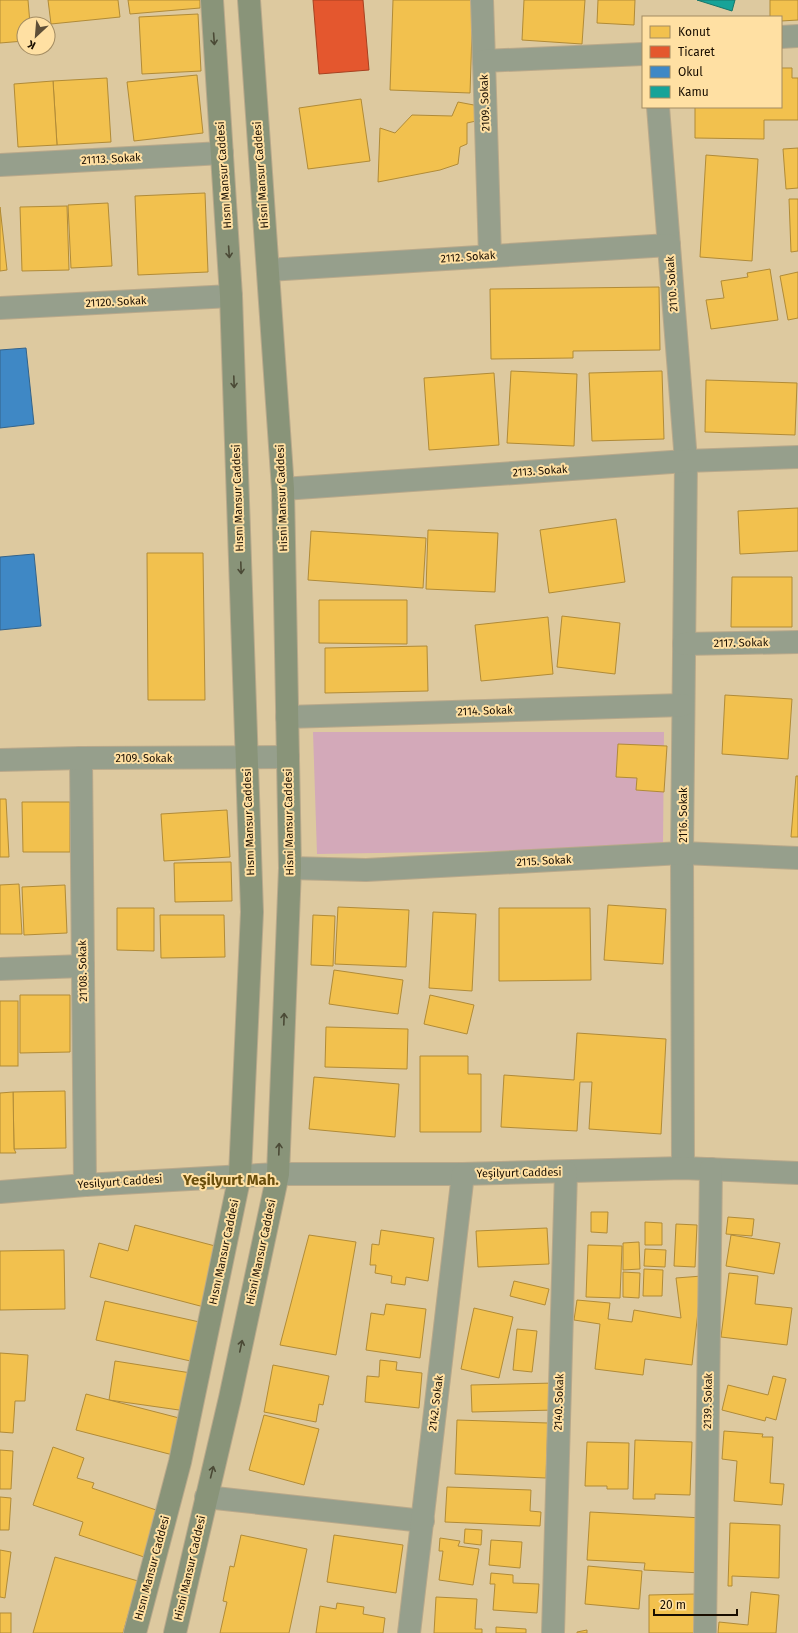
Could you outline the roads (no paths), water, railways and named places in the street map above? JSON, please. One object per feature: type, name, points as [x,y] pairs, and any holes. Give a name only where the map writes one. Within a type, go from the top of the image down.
[{"type":"main road","name":"Hısnı Mansur Caddesi","points":[[135,1633],[180,1462],[240,1175],[252,912],[248,758],[231,296],[212,0]]},
{"type":"main road","name":"Hisni Mansur Caddesi","points":[[175,1633],[230,1398],[278,1174],[290,868],[283,489],[249,0]]},
{"type":"street","points":[[482,0],[484,61]]},
{"type":"street","points":[[782,37],[798,36]]},
{"type":"street","name":"2109. Sokak","points":[[490,256],[484,61],[642,54]]},
{"type":"street","name":"2110. Sokak","points":[[658,108],[686,461]]},
{"type":"street","name":"21113. Sokak","points":[[0,165],[222,153]]},
{"type":"street","name":"2112. Sokak","points":[[268,270],[669,245]]},
{"type":"street","name":"21120. Sokak","points":[[0,308],[231,296]]},
{"type":"street","name":"2113. Sokak","points":[[283,489],[686,461],[798,457]]},
{"type":"street","name":"2116. Sokak","points":[[683,1168],[682,854],[686,461]]},
{"type":"street","name":"2117. Sokak","points":[[684,644],[798,642]]},
{"type":"street","name":"2114. Sokak","points":[[287,717],[684,705]]},
{"type":"street","name":"2109. Sokak","points":[[0,760],[288,757]]},
{"type":"street","name":"21108. Sokak","points":[[80,758],[85,1184]]},
{"type":"street","name":"2115. Sokak","points":[[290,868],[366,870],[682,854],[798,858]]},
{"type":"street","points":[[0,969],[83,966]]},
{"type":"street","name":"Yeşilyurt Caddesi","points":[[240,1175],[464,1174],[683,1168],[798,1173]]},
{"type":"street","name":"2139. Sokak","points":[[705,1633],[711,1169]]},
{"type":"street","name":"2140. Sokak","points":[[552,1633],[566,1172]]},
{"type":"street","name":"2142. Sokak","points":[[409,1633],[464,1174]]},
{"type":"street","name":"Yesilyurt Caddesi","points":[[0,1192],[85,1184],[240,1175]]},
{"type":"street","points":[[206,1497],[423,1521]]},
{"type":"district","name":"Yeşilyurt Mah.","points":[[231,1180]]}]
